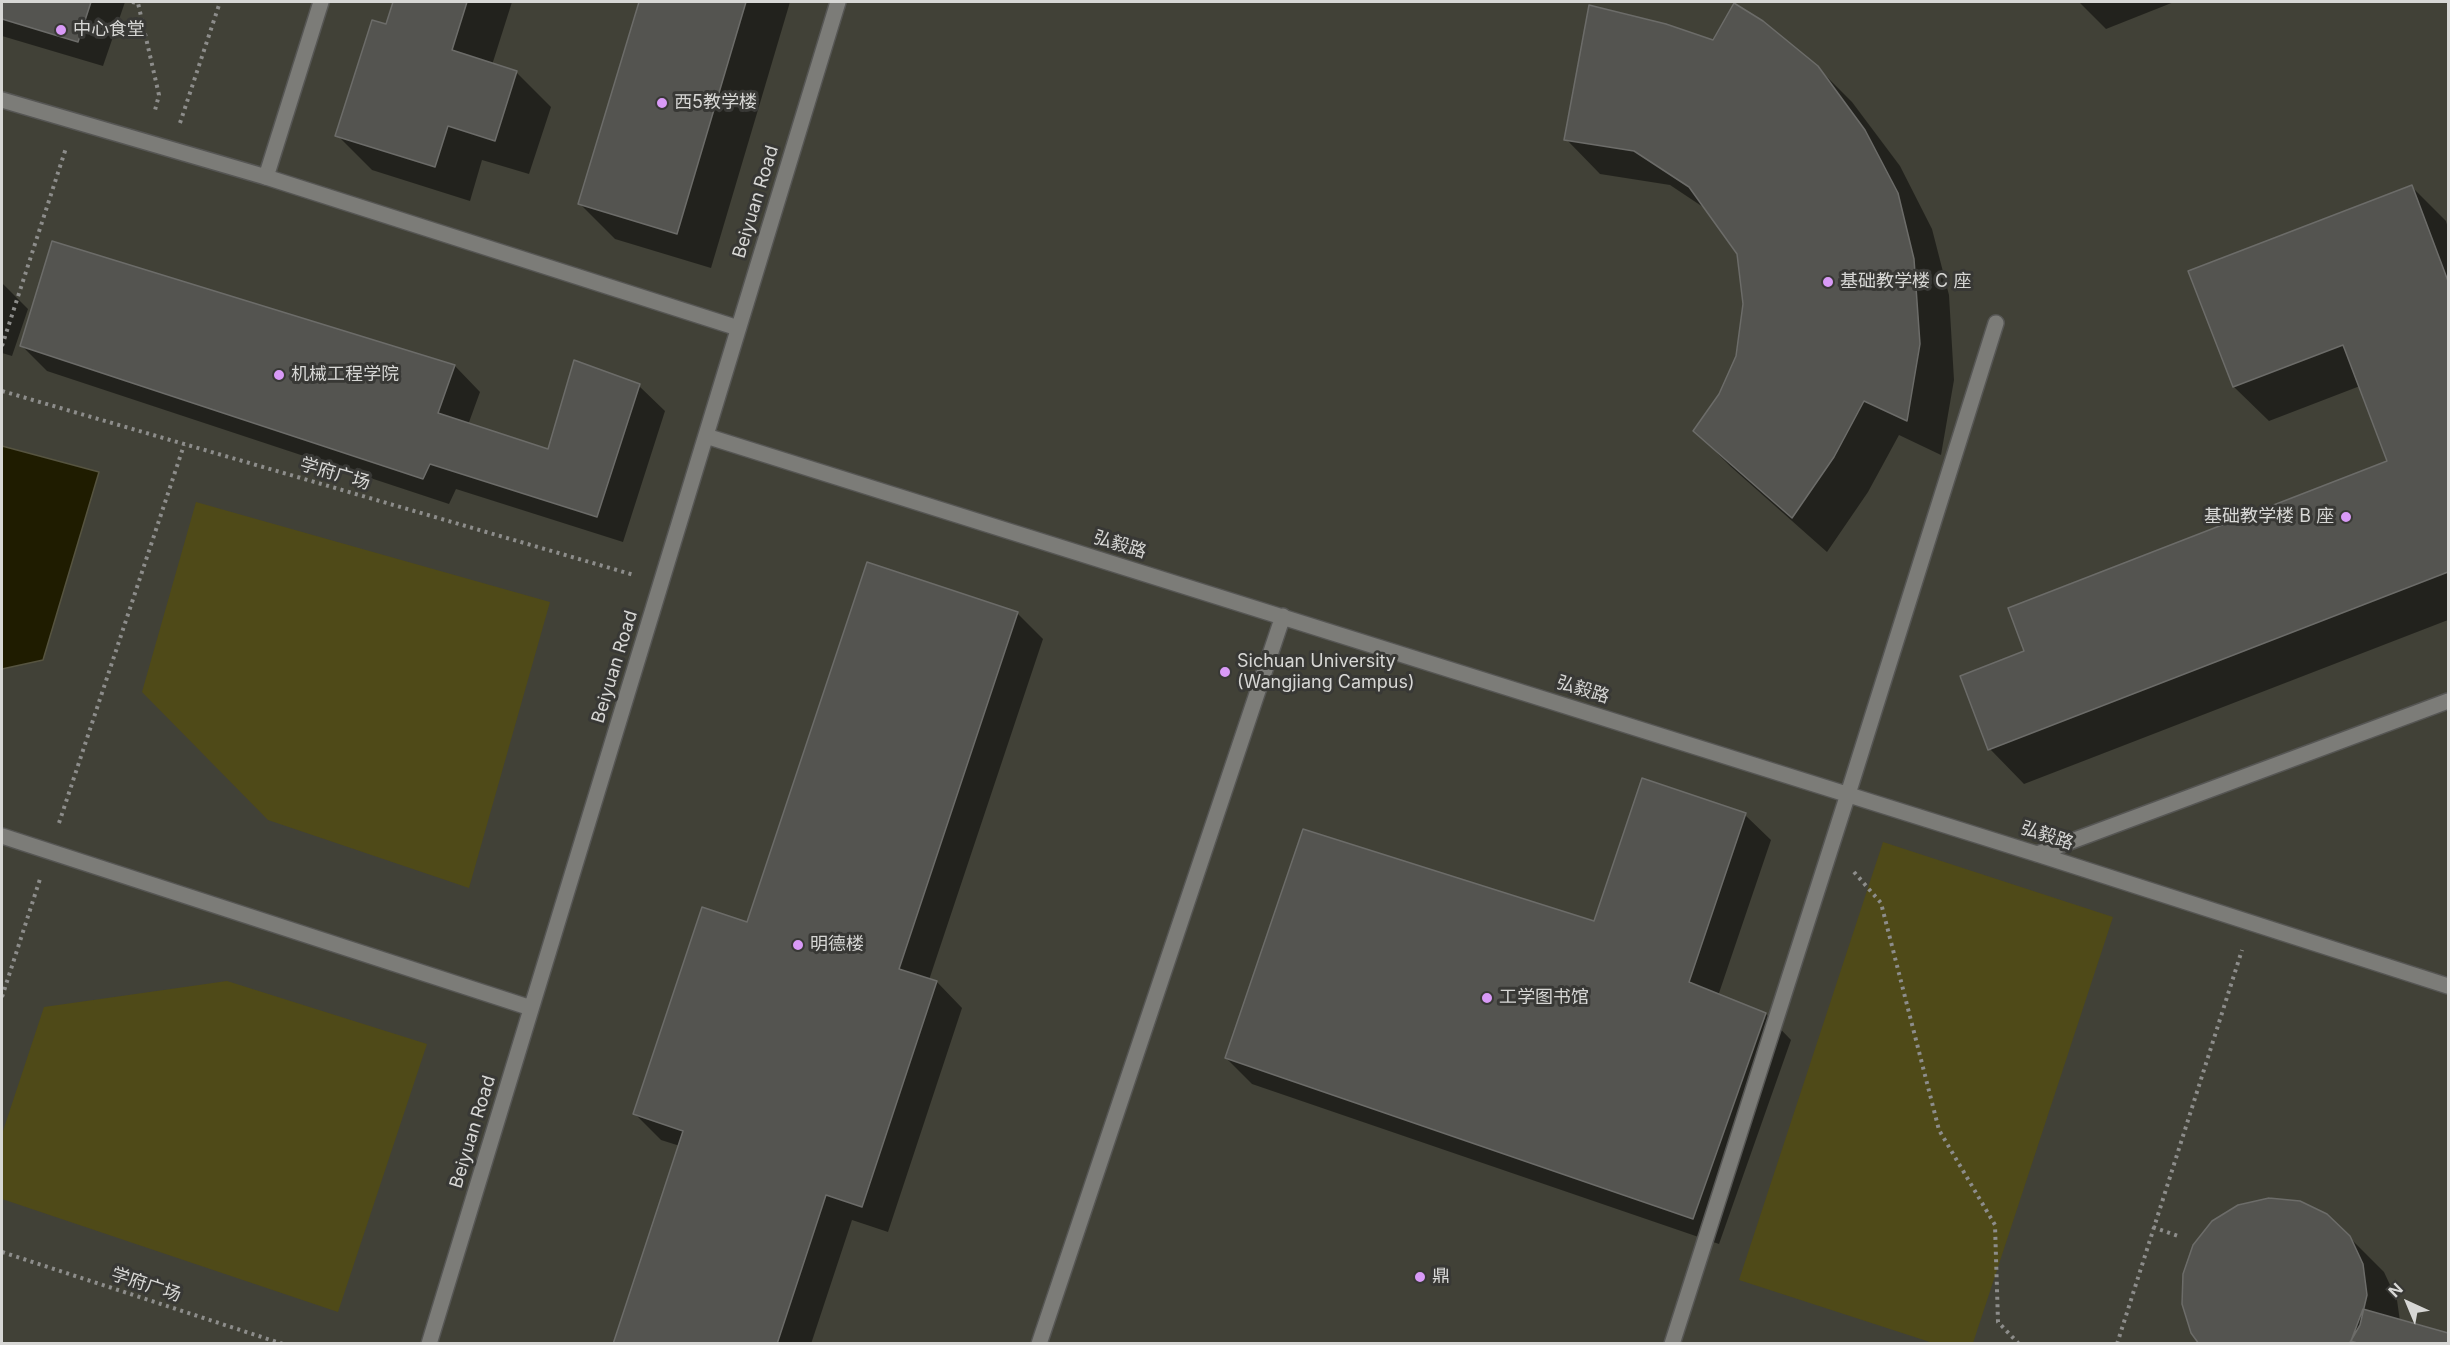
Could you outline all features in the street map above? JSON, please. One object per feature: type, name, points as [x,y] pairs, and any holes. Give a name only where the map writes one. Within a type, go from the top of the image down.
[{"type":"street","points":[[266,177],[321,2]]},
{"type":"street","name":"Beiyuan Road","points":[[429,1344],[838,2]]},
{"type":"street","points":[[2,99],[266,177],[738,328]]},
{"type":"street","points":[[1672,1344],[1832,846],[1996,323]]},
{"type":"street","name":"弘毅路","points":[[706,436],[1848,794],[2448,986]]},
{"type":"street","points":[[1039,1344],[1283,616]]},
{"type":"street","points":[[2037,854],[2448,701]]},
{"type":"street","points":[[2,836],[531,1008]]},
{"type":"path","points":[[132,2],[139,2],[159,95]]},
{"type":"path","points":[[172,149],[220,2]]},
{"type":"path","points":[[2,346],[75,122]]},
{"type":"path","name":"学府广场","points":[[2,391],[661,582]]},
{"type":"path","points":[[2,997],[184,445]]},
{"type":"path","points":[[1832,846],[1881,903],[1939,1130],[1995,1225],[1998,1322],[2019,1344]]},
{"type":"path","points":[[2117,1344],[2251,922]]},
{"type":"path","points":[[2153,1227],[2181,1237]]},
{"type":"path","name":"学府广场","points":[[2,1252],[283,1344]]},
{"type":"shaded area","name":"Sichuan University (Wangjiang Campus)","points":[[2,2],[2448,2],[2448,1343],[2,1343]]},
{"type":"shaded area","points":[[2,446],[99,472],[43,660],[2,669]]},
{"type":"shaded area","points":[[196,502],[550,602],[469,888],[268,820],[142,692]]},
{"type":"shaded area","points":[[1883,842],[2113,917],[1973,1343],[1933,1343],[1739,1280]]},
{"type":"shaded area","points":[[227,981],[427,1044],[338,1312],[2,1199],[2,1134],[44,1007]]},
{"type":"building","name":"中心食堂","points":[[2,2],[91,2],[78,42],[2,19]]},
{"type":"building","points":[[393,2],[467,2],[452,50],[517,71],[495,141],[448,126],[435,167],[335,136],[372,20],[386,24]]},
{"type":"building","name":"西5教学楼","points":[[639,2],[746,2],[677,234],[578,204]]},
{"type":"building","name":"基础教学楼 C 座","points":[[1734,3],[1763,21],[1818,66],[1865,130],[1898,193],[1914,259],[1920,344],[1907,421],[1864,401],[1834,457],[1792,518],[1693,431],[1719,394],[1736,356],[1743,304],[1737,254],[1689,187],[1634,151],[1564,140],[1589,5],[1666,24],[1713,40]]},
{"type":"building","name":"基础教学楼 B 座","points":[[2412,185],[2448,281],[2448,572],[1988,750],[1960,676],[2024,651],[2008,608],[2387,461],[2343,345],[2233,387],[2188,271]]},
{"type":"building","name":"机械工程学院","points":[[52,241],[455,365],[438,413],[548,449],[574,360],[640,384],[597,517],[430,464],[423,479],[20,346]]},
{"type":"building","name":"明德楼","points":[[867,562],[1018,612],[899,969],[937,981],[862,1207],[826,1195],[777,1344],[613,1344],[683,1131],[633,1114],[702,907],[747,922]]},
{"type":"building","name":"工学图书馆","points":[[1642,778],[1746,813],[1689,982],[1766,1013],[1693,1219],[1225,1058],[1303,829],[1594,921]]},
{"type":"building","points":[[2269,1198],[2300,1201],[2327,1214],[2350,1236],[2363,1264],[2367,1295],[2360,1325],[2349,1344],[2199,1344],[2191,1333],[2182,1304],[2183,1274],[2193,1245],[2212,1221],[2238,1205]]},
{"type":"building","points":[[2363,1309],[2448,1333],[2448,1344],[2360,1344],[2351,1341]]},
{"type":"place","name":"中心食堂","points":[[61,30]]},
{"type":"place","name":"西5教学楼","points":[[662,103]]},
{"type":"place","name":"基础教学楼 C 座","points":[[1828,282]]},
{"type":"place","name":"机械工程学院","points":[[279,375]]},
{"type":"place","name":"基础教学楼 B 座","points":[[2346,517]]},
{"type":"place","name":"Sichuan University (Wangjiang Campus)","points":[[1225,672]]},
{"type":"place","name":"明德楼","points":[[798,945]]},
{"type":"place","name":"工学图书馆","points":[[1487,998]]},
{"type":"place","name":"鼎","points":[[1420,1277]]}]
